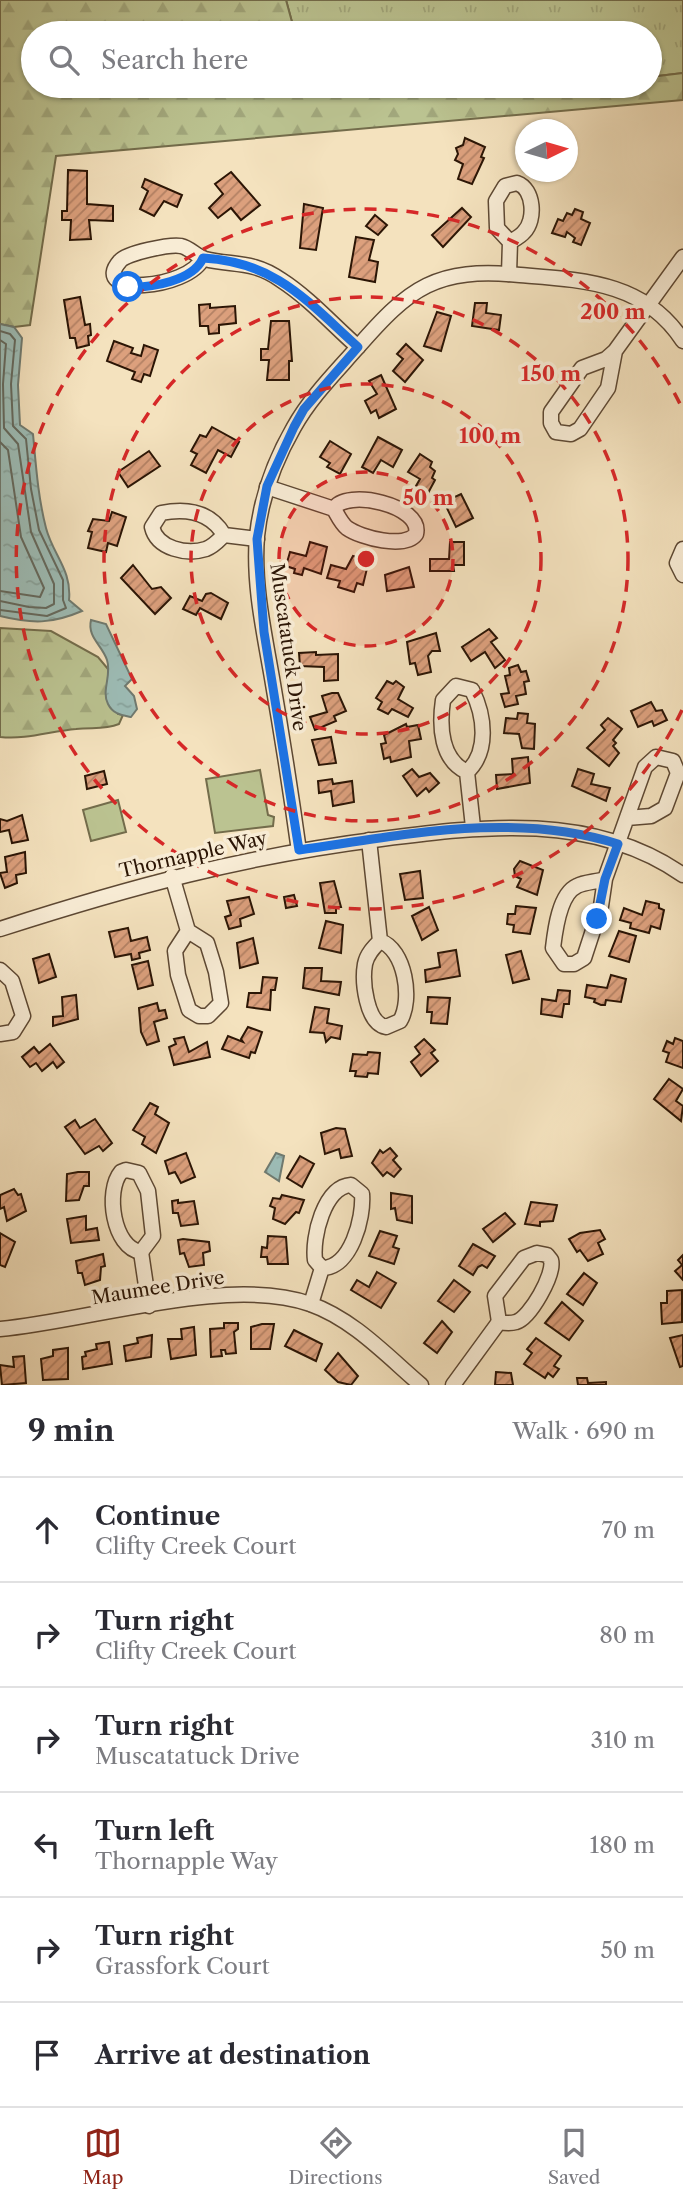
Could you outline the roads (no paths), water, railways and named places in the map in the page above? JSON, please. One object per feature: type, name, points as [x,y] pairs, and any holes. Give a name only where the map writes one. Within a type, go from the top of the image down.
[{"type":"street","points":[[509,274],[510,242]]},
{"type":"street","points":[[203,258],[199,267],[185,276],[136,287],[121,284],[116,278],[115,270],[120,260],[130,254],[182,246],[203,258],[245,263],[281,279],[358,347]]},
{"type":"street","points":[[615,351],[608,388],[580,429],[569,434],[556,432],[551,424],[551,412],[582,368],[607,359],[615,351],[683,257]]},
{"type":"street","name":"Muscatatuck Drive","points":[[299,850],[264,632],[257,539],[267,486],[283,447],[304,409],[405,298],[434,281],[466,273],[600,282],[649,303],[683,341]]},
{"type":"street","points":[[267,486],[334,509],[351,530],[398,543],[408,542],[416,534],[416,523],[407,512],[356,499],[340,502],[334,509]]},
{"type":"street","points":[[224,535],[211,519],[191,511],[161,513],[152,527],[154,535],[163,545],[183,550],[204,550],[224,535],[257,539]]},
{"type":"street","points":[[683,549],[677,563],[683,575]]},
{"type":"street","points":[[467,772],[453,764],[446,755],[443,733],[443,700],[456,686],[472,690],[480,716],[481,754],[467,772],[473,827]]},
{"type":"street","points":[[605,879],[573,887],[565,901],[557,922],[553,948],[564,964],[574,964],[584,958],[601,906],[605,879],[645,766],[656,757],[673,761],[678,773],[666,808],[651,816],[627,818]]},
{"type":"street","name":"Thornapple Way","points":[[0,929],[172,876],[299,850],[473,827],[549,828],[586,834],[646,854],[683,875]]},
{"type":"street","points":[[369,841],[380,941],[370,953],[365,965],[370,1012],[373,1019],[386,1027],[400,1021],[406,1005],[400,961],[394,949],[380,941]]},
{"type":"street","points":[[172,876],[188,931],[207,943],[216,972],[220,1003],[208,1016],[200,1016],[189,1010],[178,975],[175,951],[188,931]]},
{"type":"street","points":[[0,970],[12,981],[23,1016],[13,1032],[0,1034]]},
{"type":"street","points":[[141,1252],[127,1245],[117,1225],[114,1184],[121,1172],[126,1170],[139,1173],[148,1191],[153,1236],[141,1252],[149,1306]]},
{"type":"street","points":[[351,1185],[362,1194],[363,1208],[345,1256],[337,1265],[322,1268],[315,1260],[316,1235],[331,1195],[341,1186],[351,1185]]},
{"type":"street","points":[[453,1385],[499,1322],[495,1296],[529,1254],[547,1255],[552,1272],[528,1312],[516,1322],[499,1322]]},
{"type":"street","points":[[311,1304],[322,1268]]},
{"type":"street","name":"Maumee Drive","points":[[0,1329],[242,1294],[311,1304],[347,1323],[376,1344],[421,1385]]},
{"type":"water","points":[[0,324],[14,327],[22,338],[18,385],[20,425],[33,434],[39,493],[46,528],[68,580],[69,600],[82,611],[51,620],[32,621],[0,616]]},
{"type":"water","points":[[91,620],[106,624],[132,679],[125,686],[134,696],[137,709],[131,717],[115,712],[108,704],[107,660],[91,631]]},
{"type":"water","points":[[276,1153],[284,1156],[279,1181],[265,1172]]}]
